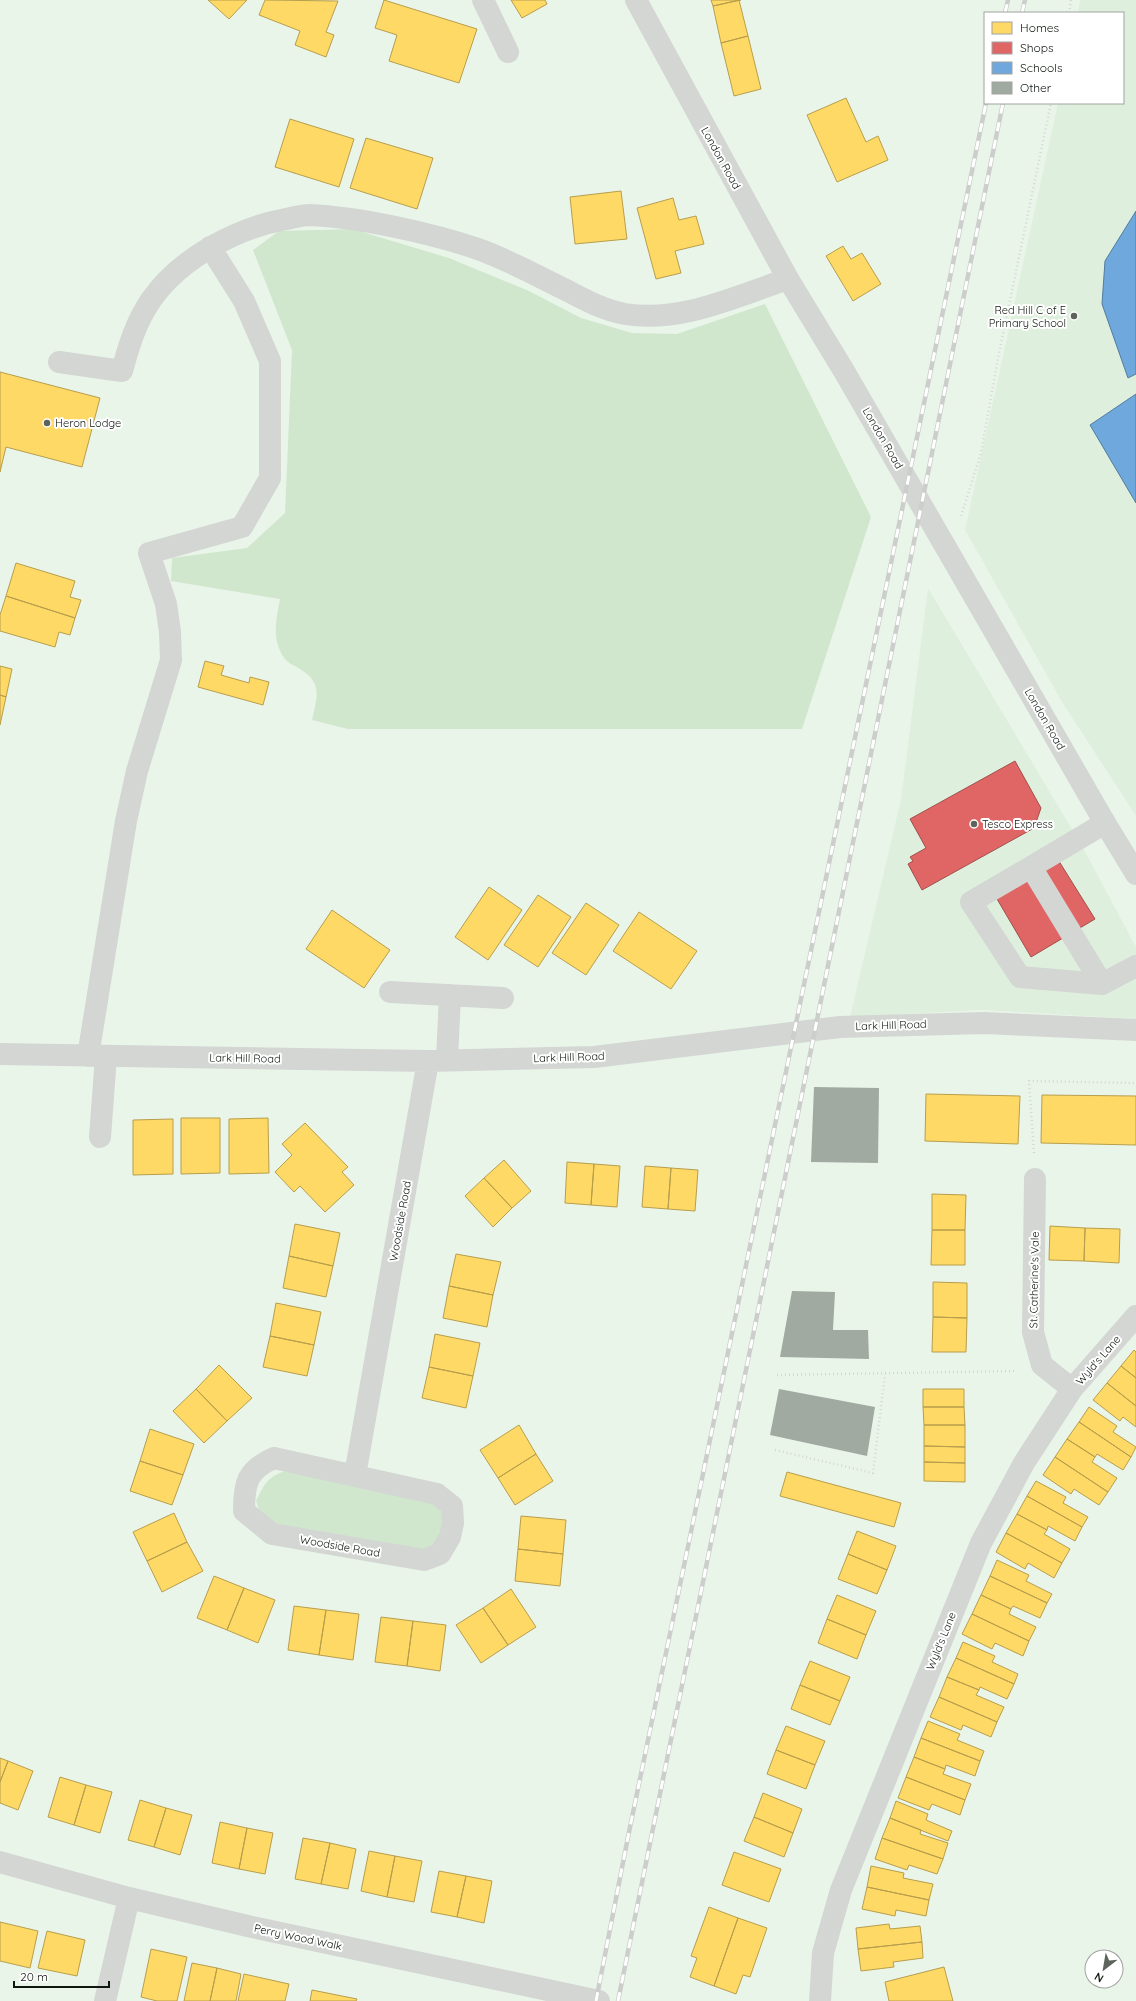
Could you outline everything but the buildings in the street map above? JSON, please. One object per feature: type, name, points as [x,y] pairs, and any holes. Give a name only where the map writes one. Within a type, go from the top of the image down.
[{"type":"street","points":[[483,0],[508,52]]},
{"type":"street","name":"London Road","points":[[636,0],[788,278],[844,371],[1105,823],[1136,874]]},
{"type":"street","points":[[59,362],[122,371],[138,321],[152,298],[174,274],[210,247],[245,230],[280,220],[307,215],[341,219],[445,239],[479,249],[514,264],[603,308],[626,314],[657,316],[688,312],[788,278]]},
{"type":"street","points":[[100,1137],[97,1056],[126,820],[137,772],[171,660],[170,632],[166,604],[149,552],[242,527],[270,478],[270,362],[244,301],[210,247]]},
{"type":"street","points":[[1105,823],[971,902],[1020,977],[1102,984],[1136,966]]},
{"type":"street","points":[[1032,866],[1102,984]]},
{"type":"street","points":[[390,992],[503,998]]},
{"type":"street","name":"Woodside Road","points":[[355,1475],[450,995]]},
{"type":"street","name":"Lark Hill Road","points":[[0,1054],[438,1061],[594,1057],[840,1027],[984,1023],[1136,1030]]},
{"type":"street","name":"St. Catherine's Vale","points":[[1035,1179],[1033,1332],[1042,1365],[1072,1389]]},
{"type":"street","name":"Wyld's Lane","points":[[820,2001],[823,1953],[841,1890],[981,1543],[1024,1464],[1072,1389],[1136,1316]]},
{"type":"street","name":"Woodside Road","points":[[274,1458],[355,1475],[437,1494],[452,1506],[453,1523],[450,1537],[440,1554],[424,1560],[272,1534],[244,1511],[244,1493],[250,1476],[259,1465],[274,1458]]},
{"type":"street","name":"Perry Wood Walk","points":[[0,1862],[130,1898],[260,1928],[599,2001]]},
{"type":"street","points":[[105,2001],[130,1898]]},
{"type":"path","points":[[1069,12],[1071,0]]},
{"type":"path","points":[[949,553],[981,453],[999,353],[1051,104]]},
{"type":"path","points":[[1035,1179],[1030,1081],[1136,1083]]},
{"type":"path","points":[[777,1375],[1048,1370]]},
{"type":"path","points":[[775,1450],[873,1473],[885,1374]]},
{"type":"shaded area","name":"Red Hill C of E Primary School","points":[[1080,0],[1136,0],[1136,816],[1062,702],[965,530],[1058,104],[1124,104],[1124,12],[1078,12]]},
{"type":"shaded area","points":[[352,229],[449,258],[529,291],[581,318],[632,333],[677,334],[765,304],[871,517],[802,729],[348,729],[312,720],[316,697],[315,685],[307,674],[286,660],[278,645],[276,630],[280,599],[171,581],[172,558],[247,548],[285,513],[292,350],[253,250],[279,231]]},
{"type":"shaded area","points":[[928,588],[1081,844],[1136,947],[1136,1019],[982,1010],[850,1017],[901,799]]},
{"type":"shaded area","points":[[285,1471],[434,1504],[444,1514],[444,1527],[436,1547],[422,1551],[273,1525],[262,1519],[256,1501],[267,1482],[274,1476]]},
{"type":"railway","points":[[1005,12],[1008,0]]},
{"type":"railway","points":[[1022,12],[1025,0]]},
{"type":"railway","points":[[596,2001],[628,1837],[986,104]]},
{"type":"railway","points":[[618,2001],[1003,104]]},
{"type":"place","name":"Red Hill C of E Primary School","points":[[1074,316]]},
{"type":"place","name":"Heron Lodge","points":[[47,423]]},
{"type":"place","name":"Tesco Express","points":[[974,824]]}]
